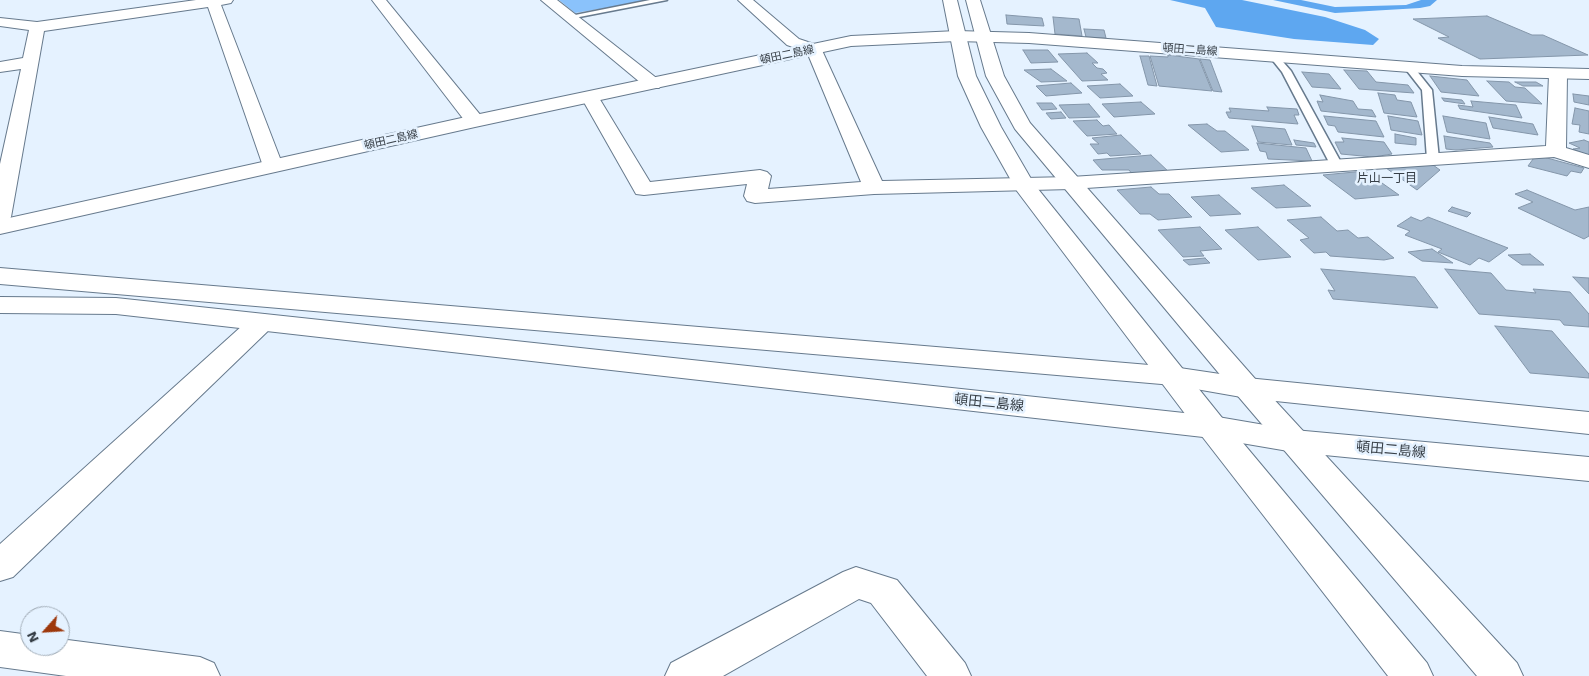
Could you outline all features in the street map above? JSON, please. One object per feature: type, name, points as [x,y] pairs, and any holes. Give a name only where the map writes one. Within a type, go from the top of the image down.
[{"type":"street","points":[[379,0],[475,121]]},
{"type":"street","points":[[548,0],[653,84]]},
{"type":"street","points":[[745,0],[793,42],[814,49],[874,188]]},
{"type":"street","points":[[950,0],[1022,125],[1247,388],[1503,676]]},
{"type":"street","points":[[973,0],[967,76],[991,127],[1025,186],[1212,427],[1413,676]]},
{"type":"street","points":[[0,22],[37,27],[219,1],[273,166]]},
{"type":"street","points":[[0,217],[9,127],[30,62],[37,27]]},
{"type":"street","name":"頓田二島線","points":[[0,227],[475,121],[850,41],[878,38],[1029,38],[1409,67],[1589,74]]},
{"type":"street","points":[[0,67],[30,62]]},
{"type":"street","points":[[1556,151],[1558,74]]},
{"type":"street","points":[[590,97],[644,189],[760,176],[755,196],[874,188],[1025,186],[1556,151],[1589,162]]},
{"type":"street","points":[[0,276],[1173,376],[1247,388],[1589,424]]},
{"type":"street","name":"頓田二島線","points":[[0,305],[116,306],[1212,427],[1294,441],[1589,468]]},
{"type":"street","points":[[0,566],[262,322]]},
{"type":"street","points":[[685,676],[856,583],[884,591],[951,676]]},
{"type":"street","points":[[0,649],[200,676]]},
{"type":"lane","points":[[569,17],[663,0]]},
{"type":"lane","points":[[1274,57],[1286,71],[1337,166]]},
{"type":"lane","points":[[1409,67],[1427,90],[1433,159]]},
{"type":"shaded area","points":[[559,0],[654,0],[575,13]]},
{"type":"shaded area","points":[[1170,0],[1242,0],[1325,17],[1365,30],[1379,39],[1373,45],[1294,39],[1216,27],[1205,8]]},
{"type":"shaded area","points":[[1273,0],[1301,0],[1335,7],[1406,5],[1421,0],[1437,0],[1430,6],[1420,8],[1335,13]]},
{"type":"building","points":[[1006,15],[1042,18],[1044,26],[1007,24]]},
{"type":"building","points":[[1487,16],[1532,35],[1543,35],[1588,55],[1480,59],[1438,38],[1449,37],[1413,19]]},
{"type":"building","points":[[1053,17],[1079,19],[1082,36],[1055,34]]},
{"type":"building","points":[[1084,29],[1104,30],[1106,38],[1086,37]]},
{"type":"building","points":[[1023,50],[1048,50],[1058,62],[1031,63]]},
{"type":"building","points":[[1087,53],[1098,63],[1092,63],[1097,68],[1103,69],[1107,73],[1101,74],[1108,80],[1082,81],[1058,54]]},
{"type":"building","points":[[1168,55],[1199,59],[1212,91],[1159,86],[1150,56],[1168,57]]},
{"type":"building","points":[[1140,56],[1149,56],[1157,86],[1148,85]]},
{"type":"building","points":[[1200,59],[1210,60],[1222,92],[1213,91]]},
{"type":"building","points":[[1051,69],[1067,81],[1041,82],[1024,70]]},
{"type":"building","points":[[1344,70],[1367,71],[1376,82],[1408,85],[1414,93],[1359,89]]},
{"type":"building","points":[[1302,72],[1329,74],[1341,89],[1312,87]]},
{"type":"building","points":[[1430,76],[1467,80],[1479,96],[1441,92]]},
{"type":"building","points":[[1487,81],[1509,82],[1515,87],[1525,88],[1542,104],[1506,101]]},
{"type":"building","points":[[1515,82],[1536,82],[1543,86],[1523,86]]},
{"type":"building","points":[[1071,83],[1082,93],[1046,96],[1036,86]]},
{"type":"building","points":[[1120,84],[1133,96],[1100,98],[1087,86]]},
{"type":"building","points":[[1378,93],[1395,95],[1397,100],[1411,102],[1417,117],[1384,113]]},
{"type":"building","points":[[1573,94],[1589,96],[1589,105],[1574,102]]},
{"type":"building","points":[[1320,95],[1353,101],[1358,109],[1372,110],[1376,117],[1321,111],[1317,101],[1323,102]]},
{"type":"building","points":[[1442,98],[1462,100],[1465,104],[1444,101]]},
{"type":"building","points":[[1471,101],[1516,105],[1522,118],[1460,109],[1458,105],[1473,107]]},
{"type":"building","points":[[1141,102],[1155,114],[1114,117],[1102,104]]},
{"type":"building","points":[[1037,103],[1052,103],[1057,109],[1042,110]]},
{"type":"building","points":[[1089,104],[1100,117],[1069,118],[1059,105]]},
{"type":"building","points":[[1267,107],[1297,109],[1299,115],[1294,115],[1298,124],[1229,118],[1226,112],[1231,112],[1229,108],[1269,111]]},
{"type":"building","points":[[1575,108],[1589,111],[1589,134],[1579,132],[1580,125],[1572,124]]},
{"type":"building","points":[[1061,112],[1066,118],[1051,119],[1046,113]]},
{"type":"building","points":[[1324,116],[1376,121],[1384,137],[1338,132],[1335,126],[1328,125]]},
{"type":"building","points":[[1388,116],[1418,121],[1422,135],[1391,130]]},
{"type":"building","points":[[1443,116],[1486,123],[1490,139],[1447,132]]},
{"type":"building","points":[[1489,117],[1533,124],[1538,135],[1493,128]]},
{"type":"building","points":[[1097,120],[1103,126],[1109,125],[1117,134],[1087,136],[1073,121]]},
{"type":"building","points":[[1207,124],[1217,131],[1225,131],[1249,150],[1221,152],[1188,125]]},
{"type":"building","points":[[1252,126],[1285,129],[1292,145],[1258,142]]},
{"type":"building","points":[[1395,134],[1416,138],[1416,145],[1395,143]]},
{"type":"building","points":[[1121,135],[1141,154],[1110,156],[1107,153],[1098,154],[1090,144],[1099,144],[1092,138]]},
{"type":"building","points":[[1444,136],[1490,143],[1493,147],[1446,149]]},
{"type":"building","points":[[1342,138],[1384,142],[1392,154],[1373,157],[1341,154],[1335,142],[1344,142]]},
{"type":"building","points":[[1294,140],[1314,143],[1316,147],[1296,145]]},
{"type":"building","points":[[1584,140],[1589,142],[1589,156],[1573,149],[1580,148],[1569,143]]},
{"type":"building","points":[[1257,143],[1306,148],[1312,161],[1268,159],[1266,152],[1260,151]]},
{"type":"building","points":[[1151,155],[1170,173],[1133,175],[1129,170],[1102,170],[1093,160]]},
{"type":"building","points":[[1536,155],[1584,168],[1581,173],[1571,171],[1567,176],[1528,166]]},
{"type":"building","points":[[1433,165],[1440,170],[1417,190],[1386,168]]},
{"type":"building","points":[[1365,171],[1399,195],[1355,199],[1323,175]]},
{"type":"building","points":[[1284,185],[1311,206],[1276,208],[1251,188]]},
{"type":"building","points":[[1151,187],[1159,194],[1169,194],[1192,217],[1158,220],[1150,214],[1140,214],[1117,190]]},
{"type":"building","points":[[1527,190],[1575,210],[1589,207],[1589,236],[1584,239],[1518,208],[1533,202],[1515,194]]},
{"type":"building","points":[[1219,195],[1241,214],[1210,216],[1191,197]]},
{"type":"building","points":[[1452,207],[1471,213],[1467,217],[1448,211]]},
{"type":"building","points":[[1321,217],[1337,231],[1348,230],[1358,238],[1368,237],[1394,258],[1384,260],[1330,256],[1326,252],[1314,253],[1300,240],[1309,238],[1287,220]]},
{"type":"building","points":[[1411,217],[1421,221],[1428,217],[1508,248],[1489,262],[1479,258],[1470,265],[1438,252],[1442,249],[1405,235],[1410,231],[1397,226]]},
{"type":"building","points":[[1200,227],[1222,249],[1200,251],[1204,256],[1183,257],[1158,230]]},
{"type":"building","points":[[1258,227],[1291,257],[1258,260],[1225,230]]},
{"type":"building","points":[[1432,249],[1453,263],[1422,261],[1408,252]]},
{"type":"building","points":[[1530,254],[1544,265],[1522,265],[1508,255]]},
{"type":"building","points":[[1205,258],[1210,263],[1189,265],[1183,260]]},
{"type":"building","points":[[1321,269],[1415,277],[1438,308],[1333,299],[1328,290],[1335,291]]},
{"type":"building","points":[[1445,269],[1491,273],[1506,290],[1536,293],[1533,289],[1570,292],[1589,314],[1589,327],[1564,325],[1560,320],[1479,314]]},
{"type":"building","points":[[1573,277],[1589,278],[1589,294]]},
{"type":"building","points":[[1495,326],[1552,331],[1589,374],[1589,378],[1530,373]]},
{"type":"district","name":"片山一丁目","points":[[1387,178]]}]
